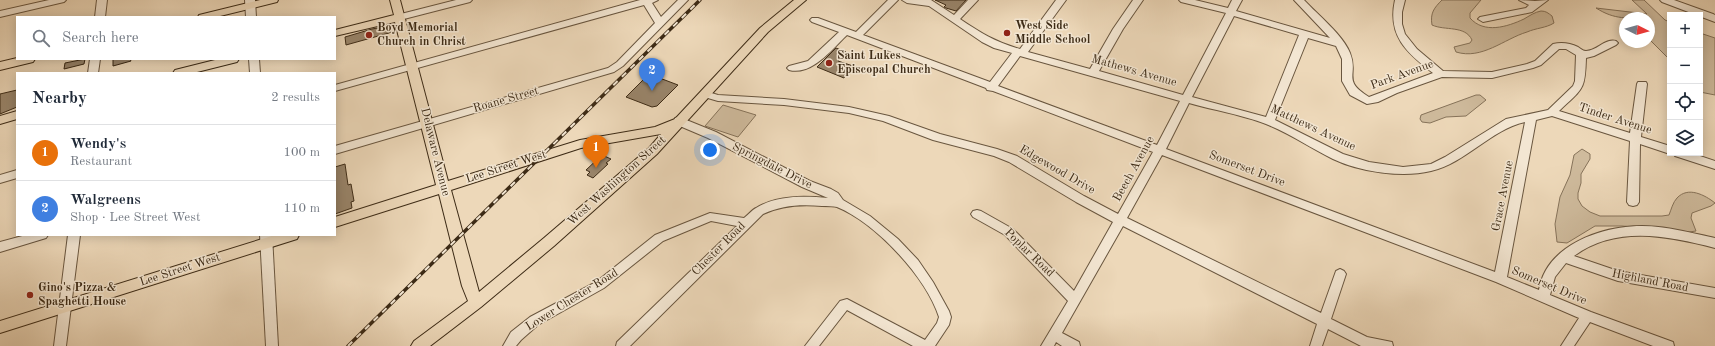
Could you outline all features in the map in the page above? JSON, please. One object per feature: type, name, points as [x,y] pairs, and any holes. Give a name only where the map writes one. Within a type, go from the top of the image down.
[{"type":"main road","points":[[206,16],[250,3],[273,0]]},
{"type":"main road","name":"Delaware Avenue","points":[[395,0],[469,286],[476,303]]},
{"type":"main road","name":"West Washington Street","points":[[419,346],[476,303],[549,242],[653,151],[764,30],[801,0]]},
{"type":"main road","points":[[336,33],[400,17]]},
{"type":"main road","points":[[0,66],[25,60]]},
{"type":"main road","points":[[183,72],[229,60]]},
{"type":"main road","points":[[0,120],[16,115]]},
{"type":"main road","name":"Lee Street West","points":[[336,222],[580,144],[657,131],[679,121]]},
{"type":"main road","points":[[632,168],[655,142],[652,136],[634,135]]},
{"type":"main road","name":"Lee Street West","points":[[0,327],[267,239],[286,236]]},
{"type":"street","points":[[0,14],[61,0]]},
{"type":"street","points":[[100,16],[102,0]]},
{"type":"street","points":[[400,17],[463,0]]},
{"type":"street","name":"Roane Street","points":[[336,150],[611,70],[621,63],[683,0]]},
{"type":"street","points":[[857,36],[893,0]]},
{"type":"street","points":[[907,0],[928,2]]},
{"type":"street","points":[[955,19],[973,0]]},
{"type":"street","points":[[991,88],[1061,0]]},
{"type":"street","points":[[1093,73],[1118,29],[1138,0]]},
{"type":"street","points":[[1184,0],[1231,12],[1340,44]]},
{"type":"street","name":"Beech Avenue","points":[[1050,341],[1075,300],[1160,150],[1237,0]]},
{"type":"street","points":[[1299,0],[1340,44]]},
{"type":"street","points":[[1400,0],[1396,16],[1402,36],[1413,52],[1441,74]]},
{"type":"street","points":[[1524,0],[1539,2]]},
{"type":"street","points":[[1665,0],[1710,16],[1715,20]]},
{"type":"street","points":[[336,88],[648,1],[660,23]]},
{"type":"street","name":"Mathews Avenue","points":[[928,2],[985,40],[998,46],[1185,99]]},
{"type":"street","points":[[1483,19],[1529,10],[1539,2]]},
{"type":"street","points":[[250,3],[252,16]]},
{"type":"street","name":"Somerset Drive","points":[[815,20],[991,88],[1160,150],[1500,279],[1587,316],[1668,346]]},
{"type":"street","points":[[792,68],[808,66],[845,32]]},
{"type":"street","points":[[1269,121],[1305,33]]},
{"type":"street","name":"Park Avenue","points":[[1340,44],[1347,59],[1346,81],[1354,93],[1367,100],[1374,100],[1393,91],[1441,74],[1501,74],[1538,63],[1556,46],[1571,47],[1577,50],[1581,55]]},
{"type":"street","points":[[1581,55],[1591,54],[1613,44]]},
{"type":"street","name":"Matthews Avenue","points":[[1185,99],[1269,121],[1339,157],[1369,166],[1402,171],[1419,170],[1433,167],[1449,160],[1510,122],[1552,112],[1577,88],[1580,81],[1581,55]]},
{"type":"street","points":[[93,72],[95,60]]},
{"type":"street","points":[[254,60],[255,72]]},
{"type":"street","points":[[1634,202],[1635,139],[1642,84]]},
{"type":"street","name":"Edgewood Drive","points":[[705,94],[718,98],[784,102],[849,110],[885,118],[936,137],[974,146],[1013,159],[1120,220],[1369,344],[1387,346]]},
{"type":"street","name":"Tinder Avenue","points":[[1552,112],[1667,149]]},
{"type":"street","name":"Grace Avenue","points":[[1500,279],[1531,118]]},
{"type":"street","name":"Springdale Drive","points":[[679,121],[718,138],[806,184],[827,192],[834,196],[839,203],[866,219],[894,242],[914,263],[929,285],[945,317],[942,325],[928,346]]},
{"type":"street","points":[[1688,156],[1715,165]]},
{"type":"street","points":[[0,179],[16,174]]},
{"type":"street","name":"Chester Road","points":[[622,346],[745,223],[759,211],[772,204],[787,200],[806,199],[839,203]]},
{"type":"street","name":"Poplar Road","points":[[977,214],[1009,232],[1075,300]]},
{"type":"street","name":"Lower Chester Road","points":[[509,346],[516,336],[534,321],[600,285],[659,238],[710,217],[723,218],[745,223]]},
{"type":"street","points":[[1543,298],[1547,278],[1563,257],[1581,245],[1600,236],[1634,231],[1680,235],[1715,243]]},
{"type":"street","points":[[0,247],[38,236]]},
{"type":"street","points":[[60,346],[74,236]]},
{"type":"street","points":[[267,239],[272,346]]},
{"type":"street","name":"Highland Road","points":[[1563,257],[1618,276],[1715,293]]},
{"type":"street","points":[[1316,346],[1340,274]]},
{"type":"street","points":[[811,346],[844,305],[847,304],[925,346]]},
{"type":"street","points":[[1567,346],[1587,316]]},
{"type":"street","points":[[1050,341],[1074,346]]},
{"type":"shaded area","points":[[1442,0],[1481,0],[1470,13],[1470,18],[1482,26],[1496,28],[1524,19],[1541,11],[1552,16],[1554,23],[1518,35],[1484,51],[1466,54],[1456,52],[1454,47],[1470,43],[1472,40],[1469,35],[1460,30],[1432,25],[1433,11]]},
{"type":"shaded area","points":[[1632,0],[1644,0],[1667,21],[1667,57],[1655,45],[1655,12],[1645,12]]},
{"type":"shaded area","points":[[1596,8],[1630,12],[1619,12],[1619,17],[1609,15]]},
{"type":"shaded area","points":[[1703,34],[1715,38],[1715,95],[1703,93]]},
{"type":"shaded area","points":[[1476,95],[1480,95],[1486,100],[1466,116],[1446,117],[1430,123],[1422,122],[1420,119],[1421,115]]},
{"type":"shaded area","points":[[723,105],[756,115],[738,137],[705,126]]},
{"type":"shaded area","points":[[1582,149],[1590,154],[1590,159],[1581,174],[1578,199],[1582,206],[1590,212],[1600,216],[1669,215],[1677,198],[1681,194],[1691,192],[1706,197],[1715,203],[1692,213],[1691,218],[1696,231],[1689,232],[1622,226],[1595,226],[1567,243],[1557,242],[1555,224],[1560,197],[1570,175],[1574,155]]},
{"type":"building","points":[[935,0],[966,0],[956,11],[944,7],[946,5]]},
{"type":"building","name":"Boyd Memorial Church in Christ","points":[[389,26],[391,32],[389,33],[346,45],[345,37],[372,29]]},
{"type":"building","name":"Saint Lukes Episcopal Church","points":[[836,48],[846,52],[838,61],[853,66],[844,78],[817,67]]},
{"type":"building","points":[[85,60],[84,64],[64,69],[65,63]]},
{"type":"building","points":[[113,60],[131,61],[113,66]]},
{"type":"building","points":[[649,74],[678,85],[657,106],[652,107],[626,97]]},
{"type":"building","points":[[16,90],[16,107],[0,114],[0,94]]},
{"type":"building","points":[[602,155],[611,159],[606,163],[608,164],[593,178],[587,175],[590,172],[586,170]]},
{"type":"building","points":[[345,164],[348,185],[351,184],[354,201],[351,202],[352,208],[336,214],[336,167]]},
{"type":"railway","points":[[348,346],[700,0]]},
{"type":"place","name":"West Side Middle School","points":[[1007,33]]},
{"type":"place","name":"Boyd Memorial Church in Christ","points":[[369,35]]},
{"type":"place","name":"Saint Lukes Episcopal Church","points":[[829,63]]},
{"type":"place","name":"Walgreens","points":[[652,91]]},
{"type":"place","name":"Wendy's","points":[[596,168]]},
{"type":"place","name":"Gino's Pizza & Spaghetti House","points":[[30,295]]}]
